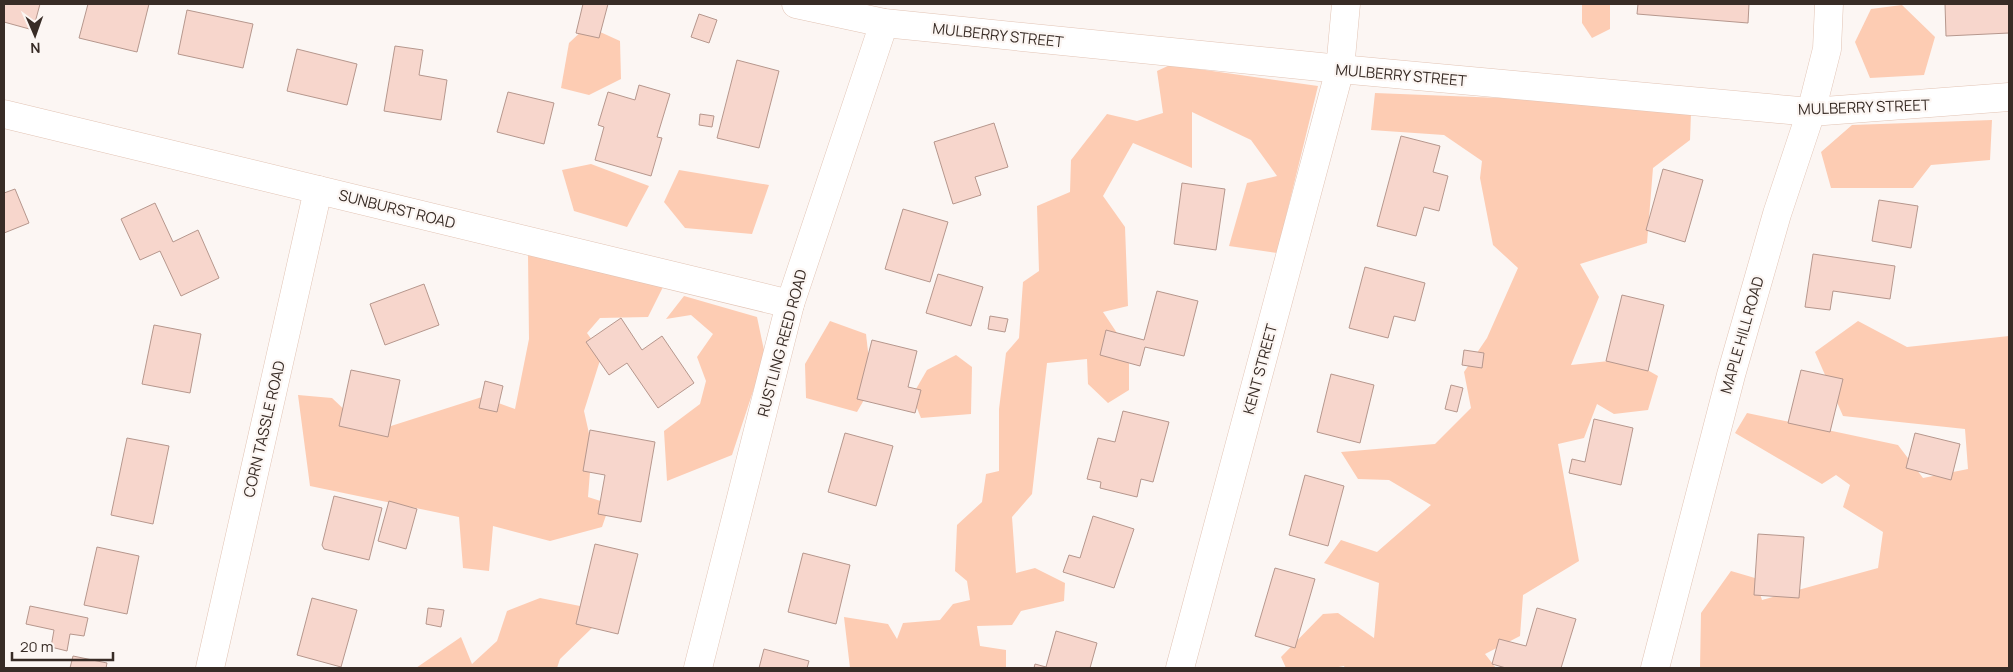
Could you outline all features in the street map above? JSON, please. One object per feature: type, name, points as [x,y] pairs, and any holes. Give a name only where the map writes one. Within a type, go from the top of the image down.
[{"type":"street","name":"MULBERRY STREET","points":[[796,4],[884,23],[1340,69],[1811,112],[2009,97]]},
{"type":"street","name":"KENT STREET","points":[[1180,668],[1340,69],[1346,4]]},
{"type":"street","name":"MAPLE HILL ROAD","points":[[1654,668],[1731,375],[1777,214],[1811,112],[1827,49],[1829,4]]},
{"type":"street","name":"RUSTLING REED ROAD","points":[[698,668],[790,304],[884,23]]},
{"type":"street","name":"SUNBURST ROAD","points":[[4,114],[790,304]]},
{"type":"street","name":"CORN TASSLE ROAD","points":[[210,668],[318,190]]},
{"type":"shaded area","points":[[1582,4],[1610,4],[1610,29],[1592,38],[1582,23]]},
{"type":"shaded area","points":[[1902,5],[1935,37],[1924,75],[1870,78],[1855,42],[1871,9]]},
{"type":"shaded area","points":[[587,26],[620,41],[621,79],[589,95],[561,88],[569,43]]},
{"type":"shaded area","points":[[1170,65],[1318,86],[1277,253],[1229,246],[1247,183],[1277,176],[1251,140],[1192,112],[1192,168],[1133,143],[1103,196],[1125,227],[1128,306],[1103,312],[1129,351],[1129,390],[1108,403],[1088,384],[1087,359],[1047,363],[1032,494],[1012,517],[1016,573],[1035,568],[1065,583],[1064,601],[1021,611],[1012,625],[977,626],[980,646],[1006,650],[1006,668],[850,668],[844,617],[888,624],[897,639],[903,623],[940,620],[953,604],[970,600],[967,581],[955,571],[957,525],[982,502],[986,474],[999,471],[999,409],[1006,353],[1019,338],[1023,282],[1039,271],[1037,206],[1070,192],[1071,160],[1107,114],[1137,121],[1163,113],[1157,71]]},
{"type":"shaded area","points":[[1375,93],[1549,100],[1691,113],[1690,140],[1653,168],[1647,243],[1580,264],[1599,297],[1571,365],[1628,359],[1658,376],[1648,410],[1614,414],[1597,404],[1584,438],[1558,444],[1579,561],[1523,595],[1520,636],[1485,654],[1496,668],[1345,668],[1344,666],[1333,668],[1286,668],[1281,657],[1323,614],[1338,613],[1374,638],[1379,583],[1324,563],[1341,540],[1377,552],[1431,505],[1389,480],[1358,479],[1341,452],[1435,444],[1471,408],[1464,372],[1487,338],[1518,268],[1493,245],[1480,178],[1482,161],[1444,135],[1371,130]]},
{"type":"shaded area","points":[[1992,120],[1990,160],[1931,165],[1913,188],[1831,188],[1821,152],[1852,125]]},
{"type":"shaded area","points":[[591,164],[649,186],[627,227],[574,211],[562,170]]},
{"type":"shaded area","points":[[679,170],[769,185],[752,234],[685,228],[664,202]]},
{"type":"shaded area","points":[[528,255],[663,287],[648,317],[600,318],[587,333],[602,354],[584,411],[592,447],[588,497],[610,504],[602,527],[550,541],[493,526],[489,571],[463,568],[459,517],[310,486],[298,395],[332,398],[369,433],[482,397],[515,409],[529,339]]},
{"type":"shaded area","points":[[684,296],[757,317],[765,355],[732,455],[667,481],[664,431],[700,404],[706,381],[697,357],[713,334],[691,315],[666,319]]},
{"type":"shaded area","points":[[830,321],[866,334],[872,386],[857,412],[806,398],[805,364]]},
{"type":"shaded area","points":[[1858,321],[1907,347],[2009,336],[2009,668],[1700,668],[1701,613],[1731,571],[1755,578],[1762,600],[1878,568],[1883,532],[1843,507],[1850,485],[1836,475],[1822,484],[1735,433],[1747,413],[1898,445],[1923,478],[1968,469],[1965,429],[1843,416],[1815,352]]},
{"type":"shaded area","points":[[956,355],[972,367],[971,414],[921,418],[912,396],[927,370]]},
{"type":"shaded area","points":[[540,598],[580,606],[592,628],[560,659],[557,668],[416,668],[461,637],[472,664],[497,641],[507,611]]},
{"type":"building","points":[[4,4],[40,4],[33,30],[4,22]]},
{"type":"building","points":[[88,4],[149,4],[137,52],[79,38]]},
{"type":"building","points":[[583,4],[608,4],[599,38],[576,33]]},
{"type":"building","points":[[1638,4],[1749,4],[1748,23],[1637,14]]},
{"type":"building","points":[[1945,4],[2009,4],[2009,33],[1946,36]]},
{"type":"building","points":[[187,10],[253,24],[243,68],[178,54]]},
{"type":"building","points":[[699,14],[717,20],[709,43],[691,37]]},
{"type":"building","points":[[395,46],[423,50],[419,75],[447,80],[441,120],[384,111]]},
{"type":"building","points":[[297,49],[357,64],[347,105],[287,91]]},
{"type":"building","points":[[737,60],[779,71],[759,148],[717,138]]},
{"type":"building","points":[[639,85],[670,94],[657,137],[662,138],[651,176],[595,160],[604,127],[598,125],[608,92],[635,100]]},
{"type":"building","points":[[508,92],[554,103],[544,144],[497,132]]},
{"type":"building","points":[[700,114],[714,116],[712,127],[699,125]]},
{"type":"building","points":[[994,123],[1008,167],[975,177],[981,195],[953,204],[934,142]]},
{"type":"building","points":[[1401,136],[1440,146],[1433,172],[1448,176],[1439,211],[1424,207],[1416,236],[1377,226]]},
{"type":"building","points":[[1663,169],[1703,180],[1685,242],[1646,230]]},
{"type":"building","points":[[1182,183],[1225,189],[1216,250],[1174,244]]},
{"type":"building","points":[[15,189],[29,223],[4,233],[4,193]]},
{"type":"building","points":[[1879,200],[1918,206],[1911,248],[1872,241]]},
{"type":"building","points":[[155,203],[173,242],[198,230],[219,278],[181,296],[160,251],[140,260],[121,219]]},
{"type":"building","points":[[903,209],[948,222],[930,282],[885,269]]},
{"type":"building","points":[[1813,254],[1895,266],[1890,299],[1833,291],[1830,310],[1805,307]]},
{"type":"building","points":[[1365,267],[1425,283],[1415,321],[1394,316],[1388,338],[1349,328]]},
{"type":"building","points":[[938,274],[983,287],[971,326],[926,313]]},
{"type":"building","points":[[424,284],[439,325],[385,345],[370,304]]},
{"type":"building","points":[[1157,291],[1198,301],[1184,356],[1145,347],[1140,366],[1100,355],[1106,330],[1144,340]]},
{"type":"building","points":[[1622,295],[1664,305],[1648,371],[1606,361]]},
{"type":"building","points":[[990,316],[1008,319],[1005,332],[988,329]]},
{"type":"building","points":[[621,318],[642,350],[662,336],[694,383],[658,408],[627,363],[609,375],[586,342]]},
{"type":"building","points":[[154,325],[201,334],[190,393],[142,384]]},
{"type":"building","points":[[872,340],[917,351],[908,387],[921,390],[915,413],[857,399]]},
{"type":"building","points":[[1464,350],[1484,353],[1482,368],[1462,365]]},
{"type":"building","points":[[351,370],[400,380],[388,437],[339,426]]},
{"type":"building","points":[[1801,370],[1843,379],[1830,432],[1788,423]]},
{"type":"building","points":[[1331,374],[1374,385],[1360,443],[1317,432]]},
{"type":"building","points":[[485,381],[503,386],[497,412],[479,408]]},
{"type":"building","points":[[1451,385],[1463,388],[1457,412],[1445,409]]},
{"type":"building","points":[[1123,411],[1169,422],[1153,482],[1141,479],[1137,497],[1100,488],[1101,482],[1087,479],[1098,438],[1115,442]]},
{"type":"building","points":[[1594,419],[1633,428],[1621,485],[1569,473],[1572,459],[1585,462]]},
{"type":"building","points":[[590,430],[655,442],[641,522],[598,514],[605,475],[583,471]]},
{"type":"building","points":[[845,433],[893,446],[876,506],[828,492]]},
{"type":"building","points":[[1915,433],[1960,444],[1951,480],[1906,468]]},
{"type":"building","points":[[127,438],[169,446],[153,524],[111,515]]},
{"type":"building","points":[[1305,475],[1344,486],[1328,546],[1289,535]]},
{"type":"building","points":[[334,496],[382,508],[369,560],[324,549],[322,545]]},
{"type":"building","points":[[389,501],[417,509],[406,549],[378,541]]},
{"type":"building","points":[[1093,516],[1134,529],[1114,588],[1063,572],[1069,555],[1080,558]]},
{"type":"building","points":[[1758,534],[1804,537],[1799,598],[1754,595]]},
{"type":"building","points":[[595,544],[638,554],[618,634],[576,624]]},
{"type":"building","points":[[97,547],[139,556],[127,614],[84,605]]},
{"type":"building","points":[[803,553],[850,565],[836,624],[788,612]]},
{"type":"building","points":[[1275,568],[1315,579],[1295,648],[1255,636]]},
{"type":"building","points":[[312,598],[357,610],[341,667],[297,655]]},
{"type":"building","points":[[30,606],[88,618],[84,636],[70,634],[67,651],[51,647],[54,630],[26,624]]},
{"type":"building","points":[[428,608],[444,610],[441,627],[426,624]]},
{"type":"building","points":[[1537,608],[1576,619],[1561,668],[1506,668],[1492,664],[1499,639],[1526,646]]},
{"type":"building","points":[[1056,631],[1097,643],[1090,668],[1034,668],[1035,664],[1046,667]]},
{"type":"building","points":[[764,649],[809,661],[807,668],[759,668]]},
{"type":"building","points":[[73,656],[107,663],[106,668],[70,668]]}]
